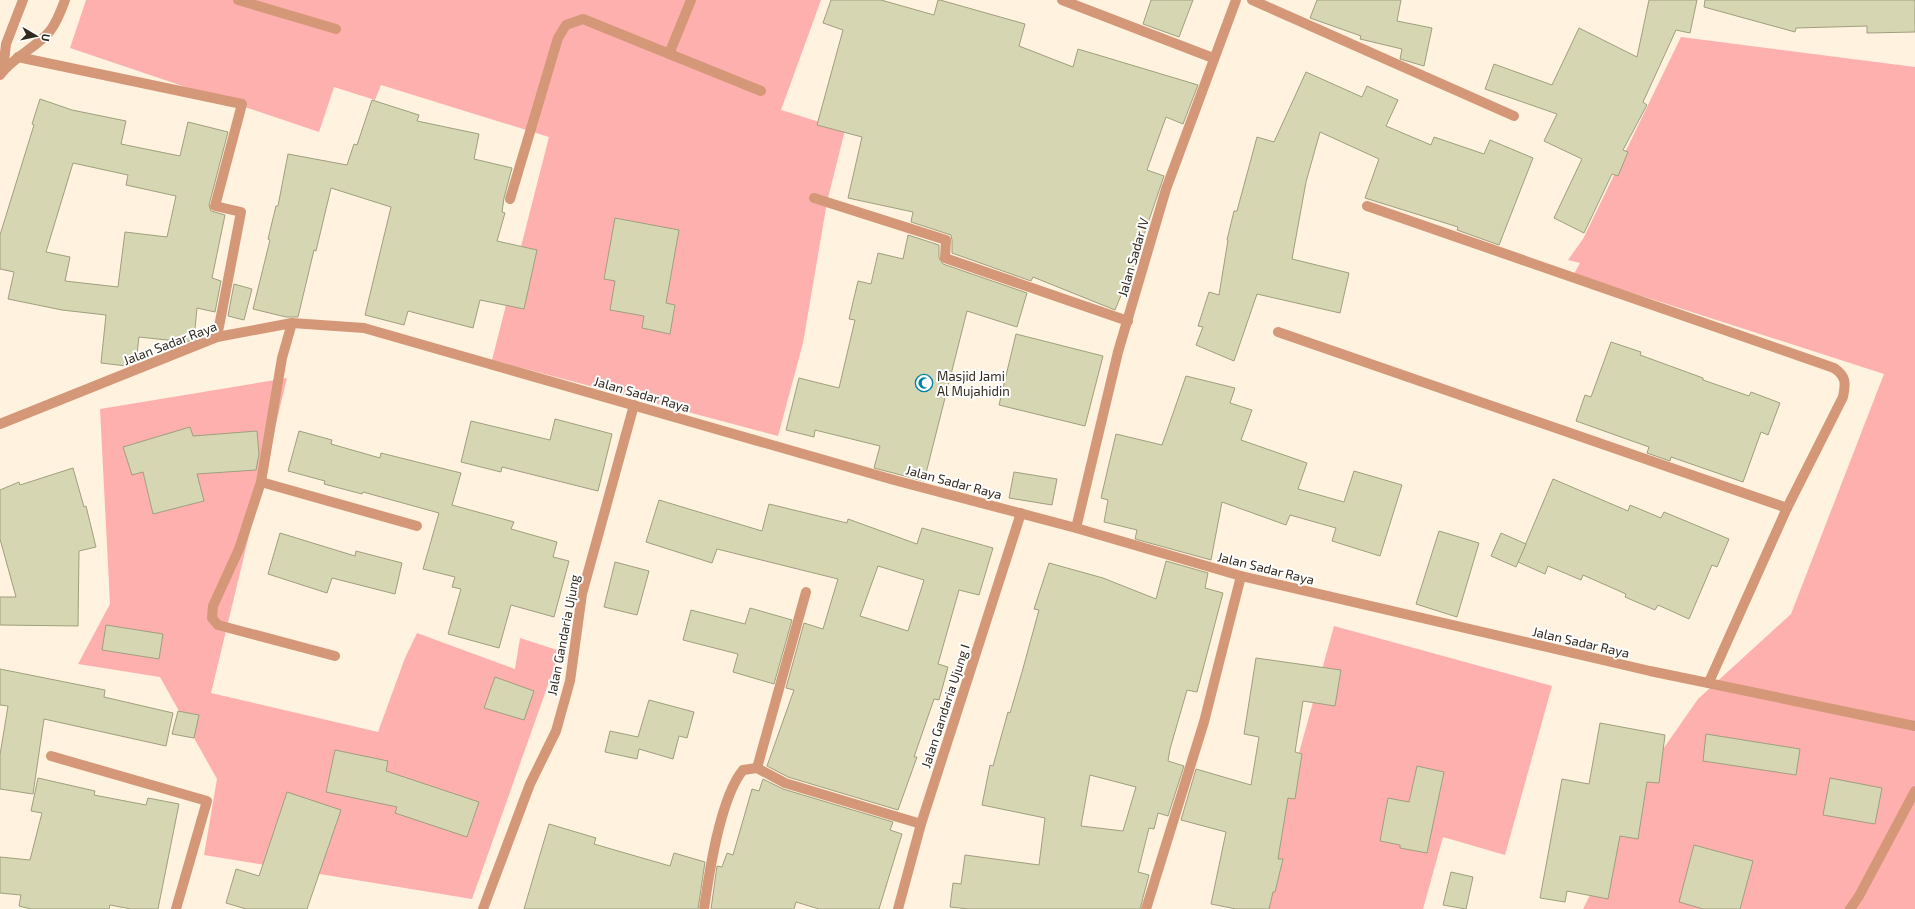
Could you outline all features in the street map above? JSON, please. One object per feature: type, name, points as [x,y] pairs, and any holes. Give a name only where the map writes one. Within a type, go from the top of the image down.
[{"type":"street","points":[[2,73],[6,44],[23,0]]},
{"type":"street","points":[[2,73],[18,57],[49,32],[57,20],[65,0]]},
{"type":"street","points":[[238,0],[336,29]]},
{"type":"street","points":[[669,54],[691,0]]},
{"type":"street","points":[[1062,0],[1213,58]]},
{"type":"street","name":"Jalan Sadar IV","points":[[1076,528],[1118,352],[1166,189],[1213,58],[1236,0]]},
{"type":"street","points":[[1252,0],[1514,116]]},
{"type":"street","points":[[510,199],[558,38],[566,25],[582,19],[761,91]]},
{"type":"street","points":[[18,57],[242,104],[215,206],[241,212],[217,338]]},
{"type":"street","points":[[814,198],[946,240],[945,258],[1128,321]]},
{"type":"street","points":[[1367,206],[1834,368],[1841,373],[1845,380],[1843,397],[1787,508],[1709,682]]},
{"type":"street","points":[[292,323],[282,358],[261,482],[239,549],[213,606],[212,618],[218,625],[335,656]]},
{"type":"street","name":"Jalan Sadar Raya","points":[[0,424],[217,338],[292,323],[364,328],[894,480],[1076,528],[1241,576],[1612,662],[1915,726]]},
{"type":"street","points":[[1278,332],[1787,508]]},
{"type":"street","name":"Jalan Gandaria Ujung","points":[[483,909],[530,784],[556,731],[570,681],[582,594],[634,405]]},
{"type":"street","points":[[261,482],[416,526]]},
{"type":"street","name":"Jalan Gandaria Ujung I","points":[[898,909],[921,824],[1021,513]]},
{"type":"street","points":[[1146,909],[1204,722],[1241,576]]},
{"type":"street","points":[[758,768],[806,592]]},
{"type":"street","points":[[51,756],[207,801],[176,909]]},
{"type":"street","points":[[704,909],[725,806],[735,779],[743,770],[758,768],[785,783],[921,824]]},
{"type":"street","points":[[1850,909],[1863,890],[1915,791]]},
{"type":"shaded area","points":[[86,0],[821,0],[781,110],[845,130],[827,202],[803,343],[778,436],[492,360],[549,137],[381,85],[375,100],[334,87],[319,132],[70,48]]},
{"type":"shaded area","points":[[1681,37],[1915,67],[1915,909],[1583,909],[1661,752],[1698,699],[1791,614],[1884,374],[1574,274],[1580,263],[1568,260],[1583,239]]},
{"type":"shaded area","points":[[287,378],[211,693],[378,732],[405,658],[417,633],[515,669],[520,638],[560,651],[472,899],[204,855],[217,779],[160,677],[78,664],[110,604],[100,409]]},
{"type":"shaded area","points":[[1334,626],[1552,686],[1505,855],[1443,837],[1423,909],[1256,909]]},
{"type":"building","points":[[831,0],[881,0],[934,15],[938,0],[940,0],[1025,24],[1019,46],[1073,67],[1078,49],[1198,85],[1183,124],[1166,117],[1147,170],[1164,176],[1130,276],[1115,310],[1033,277],[1031,281],[952,253],[951,235],[911,222],[913,212],[848,198],[862,137],[817,125],[843,30],[823,23]]},
{"type":"building","points":[[1151,0],[1193,0],[1179,37],[1143,24]]},
{"type":"building","points":[[1317,0],[1401,0],[1397,21],[1432,28],[1424,66],[1400,59],[1402,49],[1360,39],[1361,36],[1310,18]]},
{"type":"building","points":[[1649,0],[1697,0],[1690,33],[1676,30],[1643,102],[1647,105],[1623,150],[1628,152],[1618,176],[1612,174],[1584,233],[1554,218],[1582,159],[1544,141],[1557,114],[1485,89],[1494,64],[1552,85],[1579,28],[1637,57]]},
{"type":"building","points":[[1705,0],[1915,0],[1915,32],[1867,33],[1867,26],[1796,28],[1795,32],[1704,7]]},
{"type":"building","points":[[1306,72],[1362,97],[1367,86],[1398,100],[1386,126],[1431,145],[1434,137],[1484,154],[1490,140],[1533,158],[1499,245],[1457,230],[1458,227],[1365,198],[1379,159],[1320,132],[1306,182],[1292,259],[1349,273],[1340,313],[1257,294],[1234,361],[1196,345],[1203,327],[1198,326],[1209,292],[1219,295],[1227,240],[1234,211],[1237,211],[1257,137],[1274,142]]},
{"type":"building","points":[[40,99],[72,110],[126,121],[121,144],[180,156],[188,122],[228,132],[209,205],[211,211],[225,215],[212,278],[221,281],[215,312],[197,308],[194,339],[186,342],[139,337],[136,362],[127,366],[101,363],[106,315],[62,310],[8,299],[14,272],[0,269],[0,235],[34,125],[32,124]],"holes":[[[73,163],[128,175],[126,185],[176,196],[167,237],[125,232],[118,287],[65,281],[70,257],[46,252]]]},
{"type":"building","points":[[372,100],[419,115],[417,121],[479,134],[474,159],[512,168],[504,198],[502,212],[505,213],[497,241],[537,250],[524,309],[480,300],[473,328],[408,311],[404,325],[365,315],[391,207],[331,188],[298,317],[286,317],[253,309],[270,240],[268,239],[276,206],[278,206],[288,154],[347,165],[354,144],[357,145]]},
{"type":"building","points":[[615,218],[679,230],[666,303],[675,305],[670,334],[642,328],[644,316],[610,310],[615,281],[604,279]]},
{"type":"building","points":[[908,235],[939,245],[939,258],[943,264],[1027,293],[1017,327],[967,311],[924,481],[874,468],[880,446],[815,430],[814,437],[786,430],[799,378],[839,388],[855,320],[849,319],[858,281],[871,284],[878,253],[903,259]]},
{"type":"building","points":[[234,284],[252,289],[244,320],[228,316]]},
{"type":"building","points":[[1016,334],[1103,356],[1085,426],[999,405]]},
{"type":"building","points":[[1611,342],[1641,352],[1640,355],[1703,378],[1703,380],[1749,396],[1751,392],[1780,403],[1768,435],[1761,432],[1743,482],[1671,457],[1670,461],[1647,453],[1649,447],[1576,421],[1585,395],[1591,397]]},
{"type":"building","points":[[1186,376],[1235,388],[1230,403],[1252,410],[1241,440],[1307,463],[1298,489],[1344,502],[1354,471],[1402,485],[1380,556],[1332,541],[1336,528],[1290,515],[1286,525],[1222,502],[1211,560],[1135,539],[1137,530],[1104,522],[1108,500],[1101,498],[1116,434],[1162,445]]},
{"type":"building","points":[[555,419],[612,434],[598,491],[502,467],[501,472],[461,462],[471,421],[550,440]]},
{"type":"building","points":[[190,427],[193,436],[257,431],[259,454],[256,470],[197,474],[204,501],[153,514],[143,472],[132,475],[123,447]]},
{"type":"building","points":[[299,431],[332,440],[331,444],[380,458],[381,453],[461,473],[452,505],[514,522],[511,529],[557,542],[553,557],[569,561],[554,617],[511,605],[499,648],[448,634],[461,589],[452,587],[455,577],[423,569],[439,513],[363,492],[362,494],[324,484],[325,481],[288,471]]},
{"type":"building","points":[[73,468],[84,507],[86,506],[96,547],[79,551],[78,626],[0,625],[0,597],[16,597],[0,539],[0,490],[19,482],[20,485]]},
{"type":"building","points":[[1014,472],[1057,479],[1052,505],[1009,498]]},
{"type":"building","points":[[1553,479],[1628,511],[1630,505],[1661,518],[1664,512],[1729,539],[1717,567],[1712,565],[1689,619],[1658,605],[1655,610],[1625,597],[1626,594],[1583,575],[1581,580],[1548,566],[1545,574],[1518,562]]},
{"type":"building","points":[[659,500],[762,531],[769,504],[847,523],[848,519],[917,544],[922,528],[993,548],[979,595],[959,590],[938,664],[948,667],[939,700],[934,699],[914,757],[917,757],[898,810],[788,777],[767,766],[794,690],[786,688],[804,623],[823,629],[838,579],[717,549],[712,563],[646,542]],"holes":[[[878,566],[924,580],[908,631],[860,616]]]},
{"type":"building","points":[[1439,531],[1479,543],[1457,617],[1416,604]]},
{"type":"building","points":[[280,533],[355,556],[356,551],[402,563],[395,594],[332,578],[327,593],[268,574]]},
{"type":"building","points":[[1501,533],[1526,544],[1516,567],[1491,556]]},
{"type":"building","points":[[1166,561],[1208,573],[1205,588],[1223,593],[1197,692],[1187,690],[1170,749],[1168,761],[1184,766],[1168,816],[1158,813],[1154,829],[1149,828],[1138,872],[1149,875],[1140,909],[969,909],[950,907],[953,883],[961,884],[965,855],[1039,865],[1045,818],[982,805],[990,765],[993,766],[1008,712],[1010,713],[1022,672],[1039,610],[1034,609],[1049,563],[1103,578],[1156,599]],"holes":[[[1090,775],[1136,787],[1123,831],[1081,826]]]},
{"type":"building","points":[[615,562],[649,571],[637,615],[604,607]]},
{"type":"building","points":[[750,608],[792,620],[774,684],[733,672],[738,654],[683,640],[691,610],[745,624]]},
{"type":"building","points":[[106,625],[163,634],[159,659],[102,650]]},
{"type":"building","points":[[1256,658],[1341,670],[1335,706],[1303,701],[1295,752],[1302,754],[1295,799],[1288,798],[1278,859],[1283,859],[1269,909],[1236,909],[1211,904],[1226,832],[1181,820],[1196,769],[1251,785],[1259,737],[1244,734]]},
{"type":"building","points":[[0,669],[105,690],[104,697],[173,713],[166,746],[44,719],[33,794],[0,789],[0,755],[8,706],[0,705]]},
{"type":"building","points":[[495,677],[534,691],[524,720],[484,708]]},
{"type":"building","points":[[649,700],[694,712],[687,738],[679,736],[673,759],[639,749],[637,759],[605,752],[610,731],[638,737]]},
{"type":"building","points":[[178,711],[199,715],[194,738],[172,734]]},
{"type":"building","points":[[1600,723],[1665,735],[1659,783],[1647,782],[1638,839],[1620,836],[1608,899],[1567,891],[1565,902],[1540,898],[1562,779],[1589,784]]},
{"type":"building","points":[[1706,734],[1800,749],[1796,775],[1703,761]]},
{"type":"building","points":[[335,750],[388,761],[386,771],[479,802],[467,837],[395,813],[397,807],[326,792]]},
{"type":"building","points":[[1417,766],[1444,772],[1427,853],[1400,848],[1400,845],[1380,841],[1388,798],[1409,802]]},
{"type":"building","points":[[38,778],[95,791],[94,795],[146,805],[148,798],[179,804],[158,909],[131,909],[110,905],[109,909],[31,909],[19,906],[21,895],[0,893],[0,857],[30,860],[42,813],[31,811]]},
{"type":"building","points":[[1830,778],[1882,788],[1875,824],[1823,815]]},
{"type":"building","points":[[763,779],[783,789],[893,822],[890,830],[902,834],[879,909],[819,909],[796,902],[794,909],[711,909],[717,866],[722,867],[727,853],[733,855],[752,789],[759,791]]},
{"type":"building","points":[[287,792],[341,810],[307,909],[246,909],[226,903],[236,869],[259,876]]},
{"type":"building","points":[[549,824],[596,838],[594,844],[670,866],[674,853],[705,862],[698,909],[524,909]]},
{"type":"building","points":[[1694,845],[1753,861],[1740,909],[1703,909],[1679,902]]},
{"type":"building","points":[[1451,872],[1473,877],[1466,909],[1443,905]]},
{"type":"place","name":"Masjid Jami Al Mujahidin","points":[[924,383]]}]
